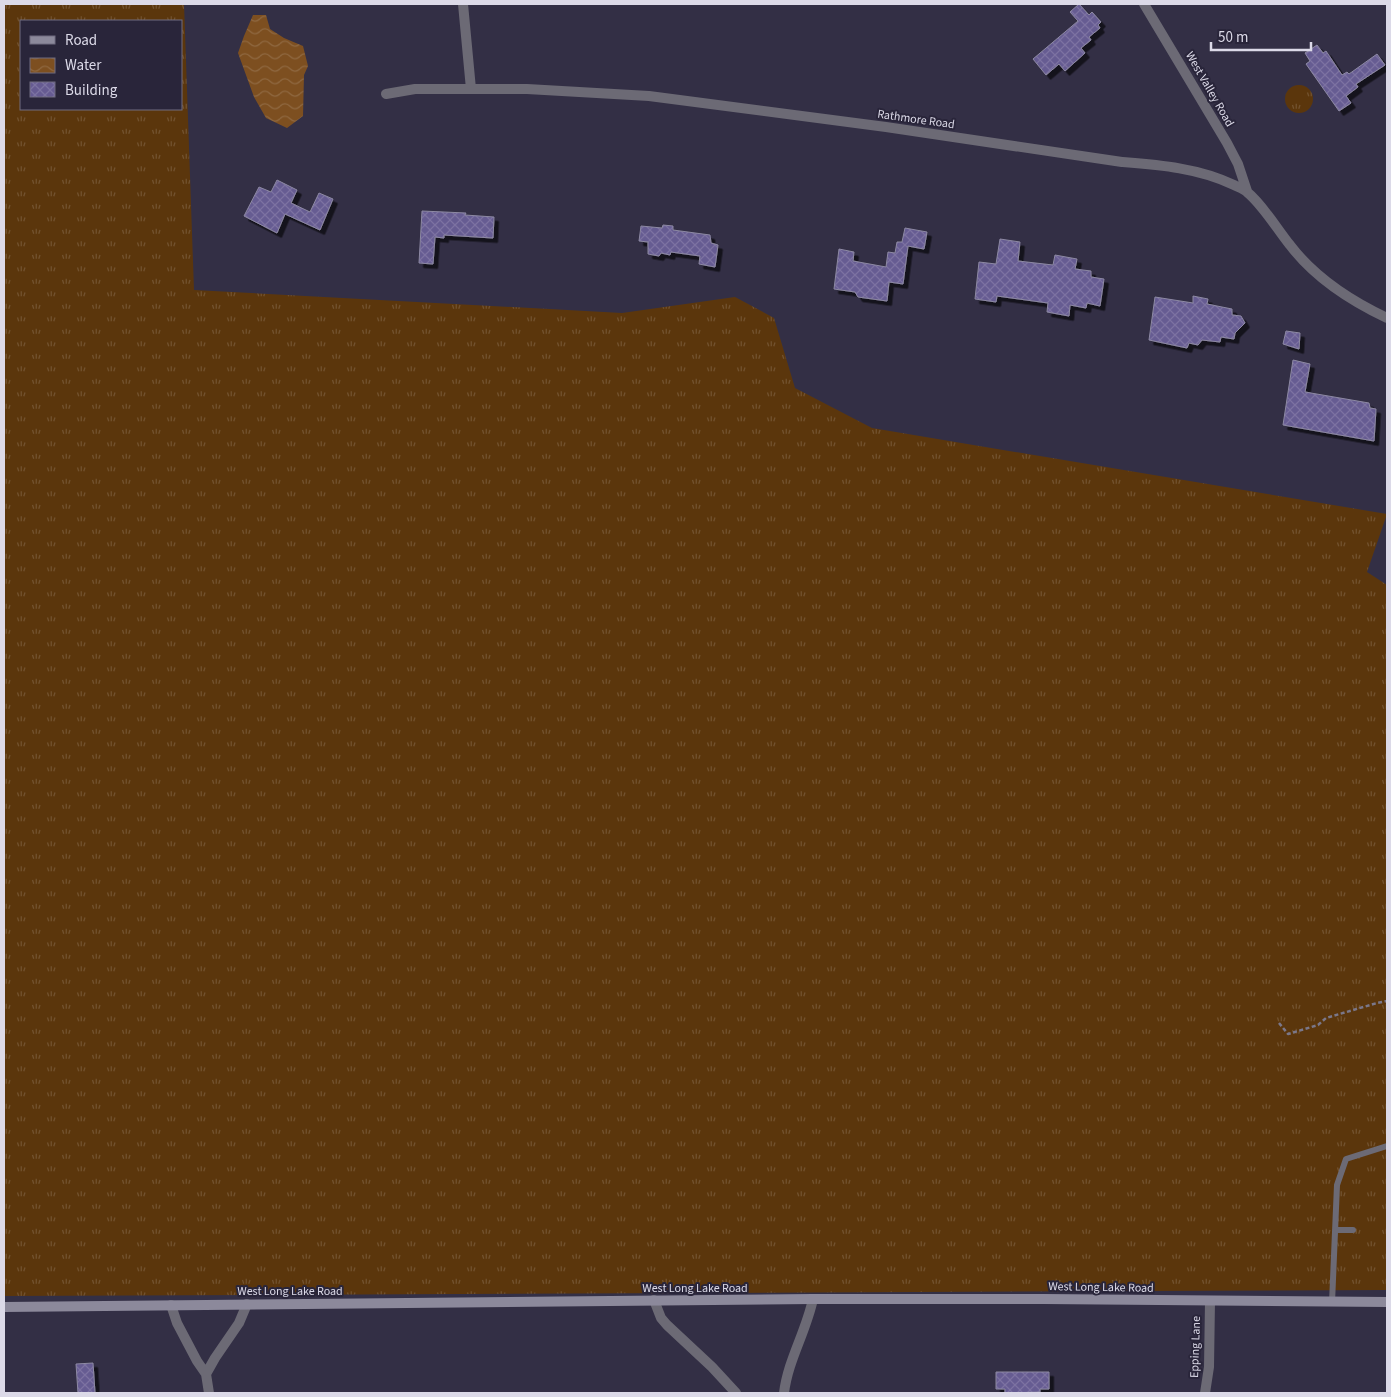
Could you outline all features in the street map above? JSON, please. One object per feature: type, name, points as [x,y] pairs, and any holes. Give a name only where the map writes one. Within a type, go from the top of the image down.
[{"type":"main road","name":"West Long Lake Road","points":[[4,1307],[654,1300],[1044,1299],[1387,1302]]},
{"type":"street","points":[[463,4],[471,88]]},
{"type":"street","name":"West Valley Road","points":[[1144,4],[1227,143],[1238,164],[1246,191]]},
{"type":"street","name":"Rathmore Road","points":[[386,94],[415,89],[471,88],[649,96],[786,113],[1086,157],[1184,169],[1214,176],[1246,191],[1312,269],[1351,298],[1387,318]]},
{"type":"street","points":[[654,1300],[661,1318],[667,1325],[712,1367],[736,1393]]},
{"type":"street","points":[[784,1393],[789,1366],[810,1313],[813,1300]]},
{"type":"street","name":"Epping Lane","points":[[1205,1393],[1209,1358],[1210,1301]]},
{"type":"street","points":[[206,1374],[239,1323],[247,1304]]},
{"type":"street","points":[[171,1305],[177,1323],[206,1374],[208,1393]]},
{"type":"lane","points":[[1332,1303],[1337,1186],[1346,1159],[1387,1146]]},
{"type":"lane","points":[[1335,1230],[1353,1230]]},
{"type":"path","points":[[1279,1023],[1288,1034],[1318,1025],[1326,1018],[1387,1001]]},
{"type":"green space","points":[[4,4],[184,4],[194,290],[622,313],[735,297],[774,318],[795,388],[872,428],[1387,514],[1367,572],[1387,585],[1387,1290],[4,1296]]},
{"type":"green space","points":[[1299,85],[1309,89],[1313,99],[1309,109],[1299,113],[1289,109],[1285,99],[1289,89]]},
{"type":"water","points":[[253,15],[266,15],[270,29],[284,38],[303,46],[308,66],[304,75],[303,116],[287,128],[266,118],[254,97],[238,53]]},
{"type":"building","points":[[1079,4],[1089,15],[1092,12],[1101,22],[1098,25],[1100,28],[1089,37],[1091,40],[1081,48],[1085,53],[1065,71],[1059,64],[1046,75],[1033,59],[1078,21],[1070,12]]},
{"type":"building","points":[[1317,45],[1323,53],[1326,51],[1342,75],[1347,72],[1349,74],[1377,54],[1385,65],[1356,84],[1358,87],[1346,96],[1351,103],[1339,111],[1306,64],[1310,61],[1305,53]]},
{"type":"building","points":[[277,180],[297,190],[291,203],[310,212],[319,193],[333,199],[320,230],[285,214],[277,233],[244,216],[259,187],[271,192]]},
{"type":"building","points":[[422,211],[466,213],[465,215],[494,217],[493,238],[444,235],[444,238],[435,237],[433,264],[419,263]]},
{"type":"building","points":[[663,225],[673,226],[673,230],[710,235],[711,243],[718,245],[715,267],[699,264],[700,256],[671,252],[670,255],[661,253],[659,256],[648,254],[648,242],[639,241],[641,226],[662,228]]},
{"type":"building","points":[[905,228],[927,232],[924,249],[908,246],[903,284],[889,282],[887,301],[858,297],[855,292],[834,289],[839,249],[854,252],[853,261],[886,267],[888,252],[895,253],[897,242],[902,242]]},
{"type":"building","points":[[1000,239],[1020,242],[1018,261],[1053,265],[1055,255],[1077,259],[1075,269],[1091,271],[1091,277],[1104,279],[1100,306],[1087,303],[1086,308],[1070,305],[1069,316],[1047,312],[1048,303],[997,296],[996,302],[975,299],[979,262],[996,264]]},
{"type":"building","points":[[1193,296],[1208,299],[1207,304],[1232,309],[1232,315],[1241,316],[1245,323],[1235,333],[1234,339],[1221,337],[1220,342],[1202,340],[1198,345],[1189,343],[1187,348],[1149,340],[1155,297],[1193,303]]},
{"type":"building","points":[[1286,331],[1300,333],[1299,349],[1283,344]]},
{"type":"building","points":[[1293,360],[1310,364],[1305,392],[1369,403],[1370,408],[1376,409],[1374,441],[1283,425]]},
{"type":"building","points":[[93,1363],[95,1393],[78,1393],[76,1364]]},
{"type":"building","points":[[996,1372],[1049,1372],[1049,1389],[1040,1389],[1040,1392],[1005,1393],[1005,1389],[996,1389]]}]
